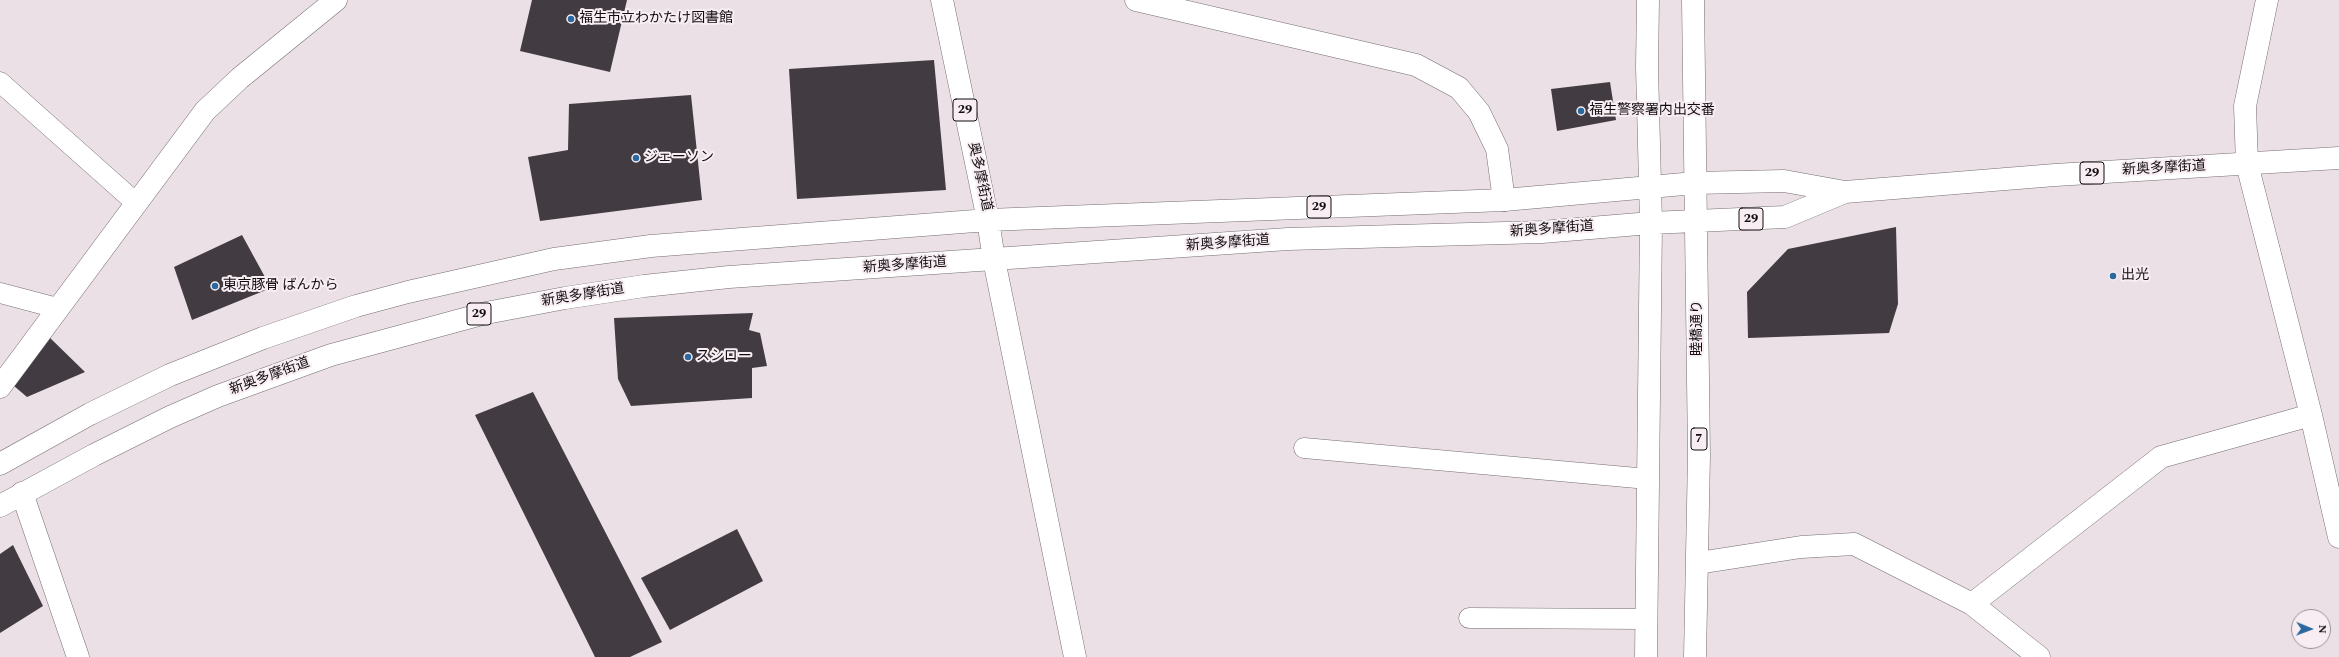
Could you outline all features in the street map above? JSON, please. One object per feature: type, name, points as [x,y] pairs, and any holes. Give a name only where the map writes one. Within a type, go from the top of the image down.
[{"type":"main road","points":[[0,387],[204,111],[240,78],[336,0]]},
{"type":"main road","name":"奥多摩街道","points":[[942,0],[988,220],[994,260],[1075,657]]},
{"type":"main road","points":[[1136,0],[1416,66],[1459,88],[1479,112],[1497,149],[1504,200]]},
{"type":"main road","points":[[1646,657],[1651,223],[1649,188],[1648,0]]},
{"type":"main road","name":"睦橋通り","points":[[1693,0],[1695,183],[1697,222],[1698,563],[1695,657]]},
{"type":"main road","points":[[2267,0],[2245,106],[2247,164],[2338,526]]},
{"type":"main road","name":"新奥多摩街道","points":[[0,464],[90,414],[170,375],[263,338],[356,306],[408,292],[554,259],[651,246],[988,220],[1504,200],[1695,183],[1784,181],[1846,192],[2055,175],[2339,158]]},
{"type":"main road","name":"新奥多摩街道","points":[[0,506],[22,492],[101,451],[218,396],[331,355],[486,313],[644,286],[729,277],[1288,239],[1542,232],[1651,223],[1785,217],[1846,192]]},
{"type":"main road","points":[[1972,604],[2161,457],[2311,415]]},
{"type":"main road","points":[[22,492],[78,657]]},
{"type":"main road","points":[[1698,563],[1801,547],[1854,544],[1972,604],[2039,657]]},
{"type":"lane","points":[[0,82],[136,203]]},
{"type":"lane","points":[[0,293],[57,308]]},
{"type":"lane","points":[[1304,448],[1648,479]]},
{"type":"lane","points":[[1469,618],[1646,619]]},
{"type":"building","points":[[532,0],[627,0],[610,72],[520,51]]},
{"type":"building","points":[[934,60],[946,190],[797,199],[789,69]]},
{"type":"building","points":[[1610,82],[1616,120],[1557,131],[1551,89]]},
{"type":"building","points":[[691,95],[702,200],[540,221],[528,157],[568,150],[569,104]]},
{"type":"building","points":[[1896,227],[1898,304],[1889,333],[1748,338],[1747,292],[1788,249]]},
{"type":"building","points":[[242,235],[271,288],[192,320],[174,267]]},
{"type":"building","points":[[753,313],[749,330],[760,333],[767,366],[752,368],[752,398],[631,406],[618,379],[614,318]]},
{"type":"building","points":[[45,333],[85,372],[27,397],[7,380]]},
{"type":"building","points":[[533,392],[662,642],[630,657],[595,657],[475,415]]},
{"type":"building","points":[[737,529],[763,581],[670,630],[641,578]]},
{"type":"building","points":[[13,545],[43,606],[0,633],[0,554]]},
{"type":"place","name":"福生市立わかたけ図書館","points":[[571,19]]},
{"type":"place","name":"福生警察署内出交番","points":[[1581,111]]},
{"type":"place","name":"ジェーソン","points":[[636,158]]},
{"type":"place","name":"出光","points":[[2113,276]]},
{"type":"place","name":"東京豚骨 ばんから","points":[[215,286]]},
{"type":"place","name":"スシロー","points":[[688,357]]}]
